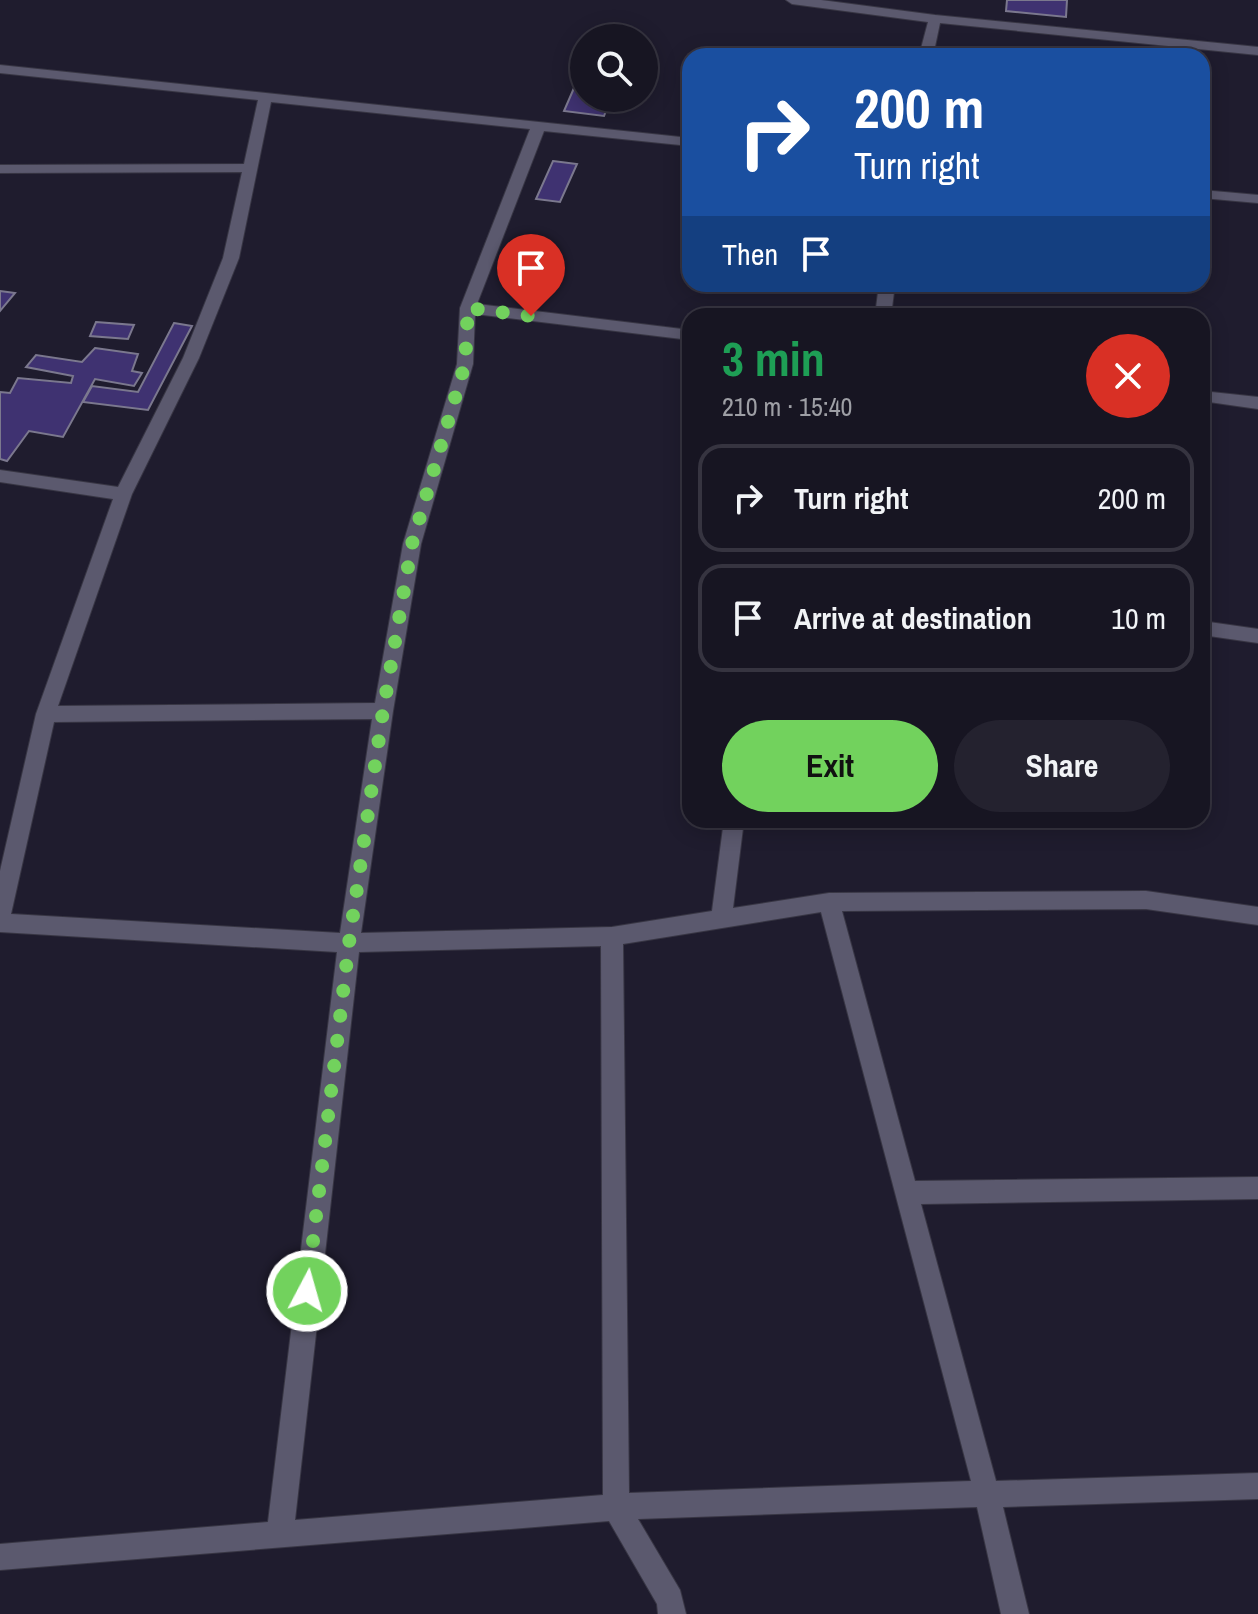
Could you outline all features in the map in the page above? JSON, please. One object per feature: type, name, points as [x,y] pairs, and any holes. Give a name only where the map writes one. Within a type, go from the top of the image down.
[{"type":"street","points":[[792,0],[866,5],[935,19],[1258,51]]},
{"type":"street","points":[[928,48],[935,19]]},
{"type":"street","points":[[0,69],[265,100],[682,141]]},
{"type":"street","points":[[0,916],[46,714],[123,494],[191,358],[225,273],[265,100]]},
{"type":"street","points":[[280,1532],[349,943],[383,711],[412,544],[465,364],[468,308],[538,127]]},
{"type":"street","points":[[0,169],[251,168]]},
{"type":"street","points":[[1210,195],[1258,199]]},
{"type":"street","points":[[468,308],[682,334]]},
{"type":"street","points":[[1210,397],[1258,403]]},
{"type":"street","points":[[0,476],[123,494]]},
{"type":"street","points":[[1210,629],[1258,636]]},
{"type":"street","points":[[46,714],[383,711]]},
{"type":"street","points":[[721,919],[733,828]]},
{"type":"street","points":[[0,923],[349,943],[612,936],[829,902],[1046,898],[1146,900],[1258,916]]},
{"type":"street","points":[[829,902],[987,1494],[1015,1614]]},
{"type":"street","points":[[612,936],[616,1507],[670,1600],[672,1614]]},
{"type":"street","points":[[907,1193],[1258,1188]]},
{"type":"street","points":[[0,1557],[616,1507],[1258,1486]]},
{"type":"building","points":[[1007,0],[1067,0],[1066,17],[1006,11]]},
{"type":"building","points":[[570,97],[570,112],[564,111]]},
{"type":"building","points":[[572,112],[606,112],[604,116]]},
{"type":"building","points":[[553,161],[577,164],[560,202],[536,199]]},
{"type":"building","points":[[0,291],[15,293],[0,311]]},
{"type":"building","points":[[96,322],[134,325],[128,339],[90,336]]},
{"type":"building","points":[[174,323],[192,326],[148,410],[83,402],[92,386],[138,392]]},
{"type":"building","points":[[95,348],[138,354],[132,371],[142,373],[134,386],[95,379],[63,437],[29,431],[7,461],[0,459],[0,392],[10,393],[18,378],[71,383],[73,376],[26,367],[36,355],[82,362]]},
{"type":"route","points":[[307,1291],[349,943],[383,711],[412,544],[465,364],[468,308],[531,316]]}]
